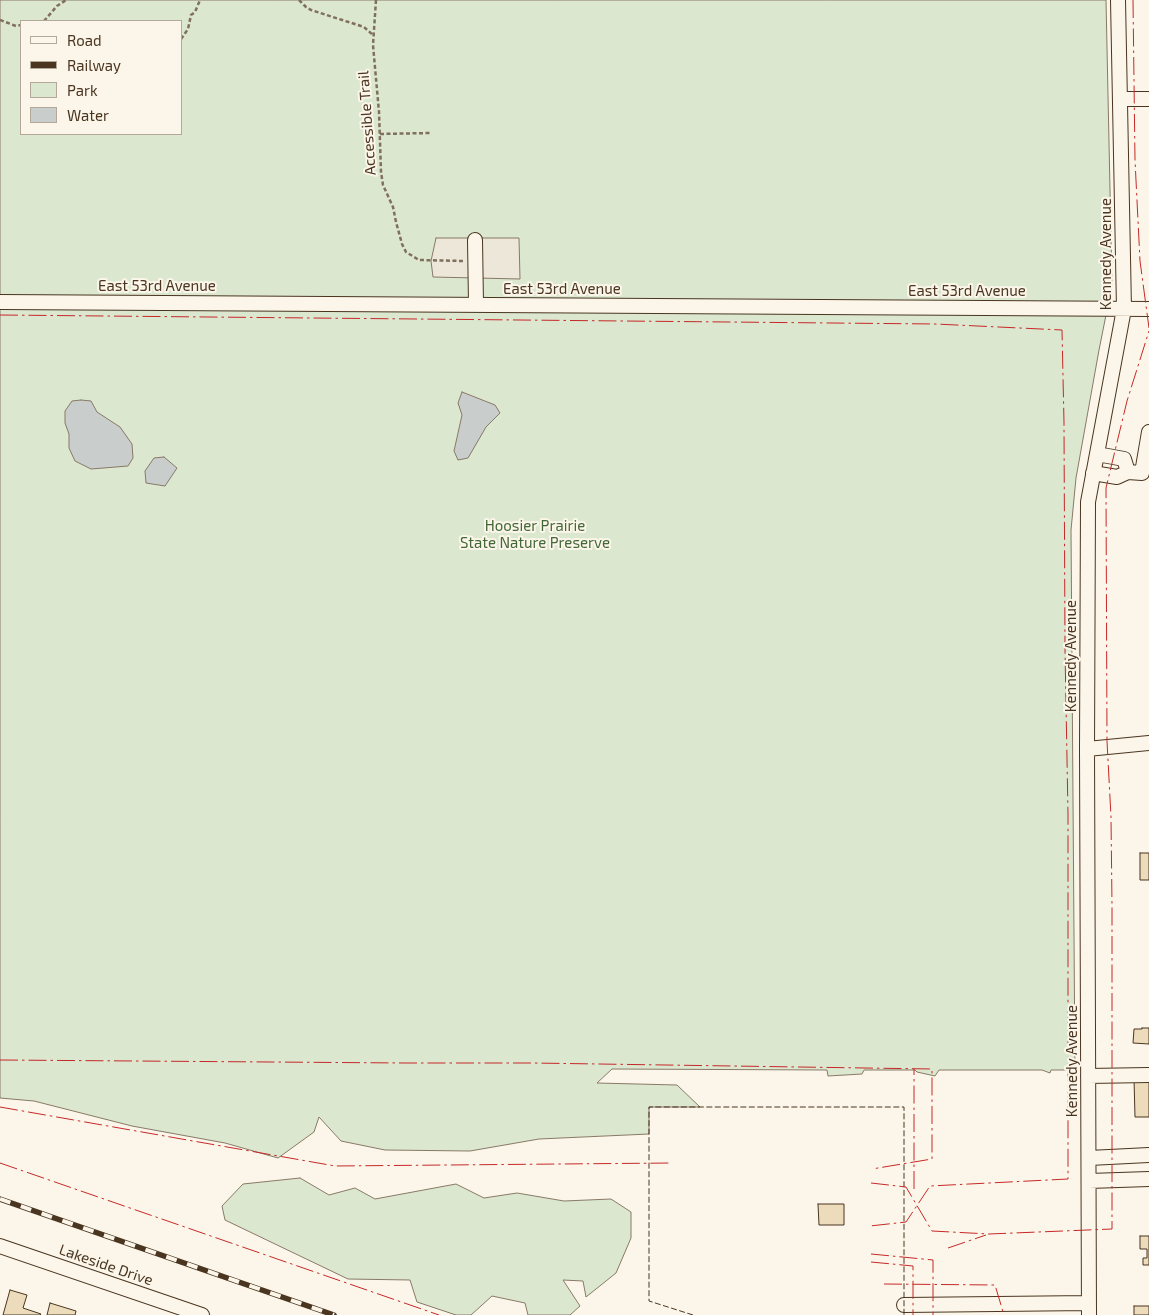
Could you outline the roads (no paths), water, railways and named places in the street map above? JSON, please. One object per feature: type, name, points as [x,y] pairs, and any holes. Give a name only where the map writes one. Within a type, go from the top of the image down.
[{"type":"street","name":"Kennedy Avenue","points":[[1089,1309],[1088,502],[1124,309],[1118,0]]},
{"type":"street","points":[[1120,99],[1149,99]]},
{"type":"street","points":[[475,240],[476,304]]},
{"type":"street","name":"East 53rd Avenue","points":[[0,302],[1149,309]]},
{"type":"street","points":[[1093,473],[1117,477],[1128,472],[1142,473],[1147,455],[1149,432]]},
{"type":"street","points":[[1097,454],[1124,459],[1128,472]]},
{"type":"street","points":[[1087,749],[1149,743]]},
{"type":"street","points":[[1088,1076],[1149,1075]]},
{"type":"street","points":[[1089,1158],[1149,1155]]},
{"type":"street","points":[[1089,1181],[1149,1179]]},
{"type":"street","name":"Lakeside Drive","points":[[0,1246],[202,1315]]},
{"type":"street","points":[[904,1304],[1089,1309]]},
{"type":"water","points":[[462,392],[495,405],[500,413],[486,427],[468,458],[458,460],[454,451],[462,415],[458,403]]},
{"type":"water","points":[[72,401],[91,401],[97,412],[120,427],[132,444],[133,458],[128,466],[91,469],[75,461],[69,448],[69,434],[65,423],[65,411]]},
{"type":"water","points":[[164,457],[177,468],[165,486],[146,483],[145,471],[154,458]]},
{"type":"railway","points":[[0,1199],[334,1315]]},
{"type":"park label","name":"Hoosier Prairie State Nature Preserve","points":[[535,534]]}]
